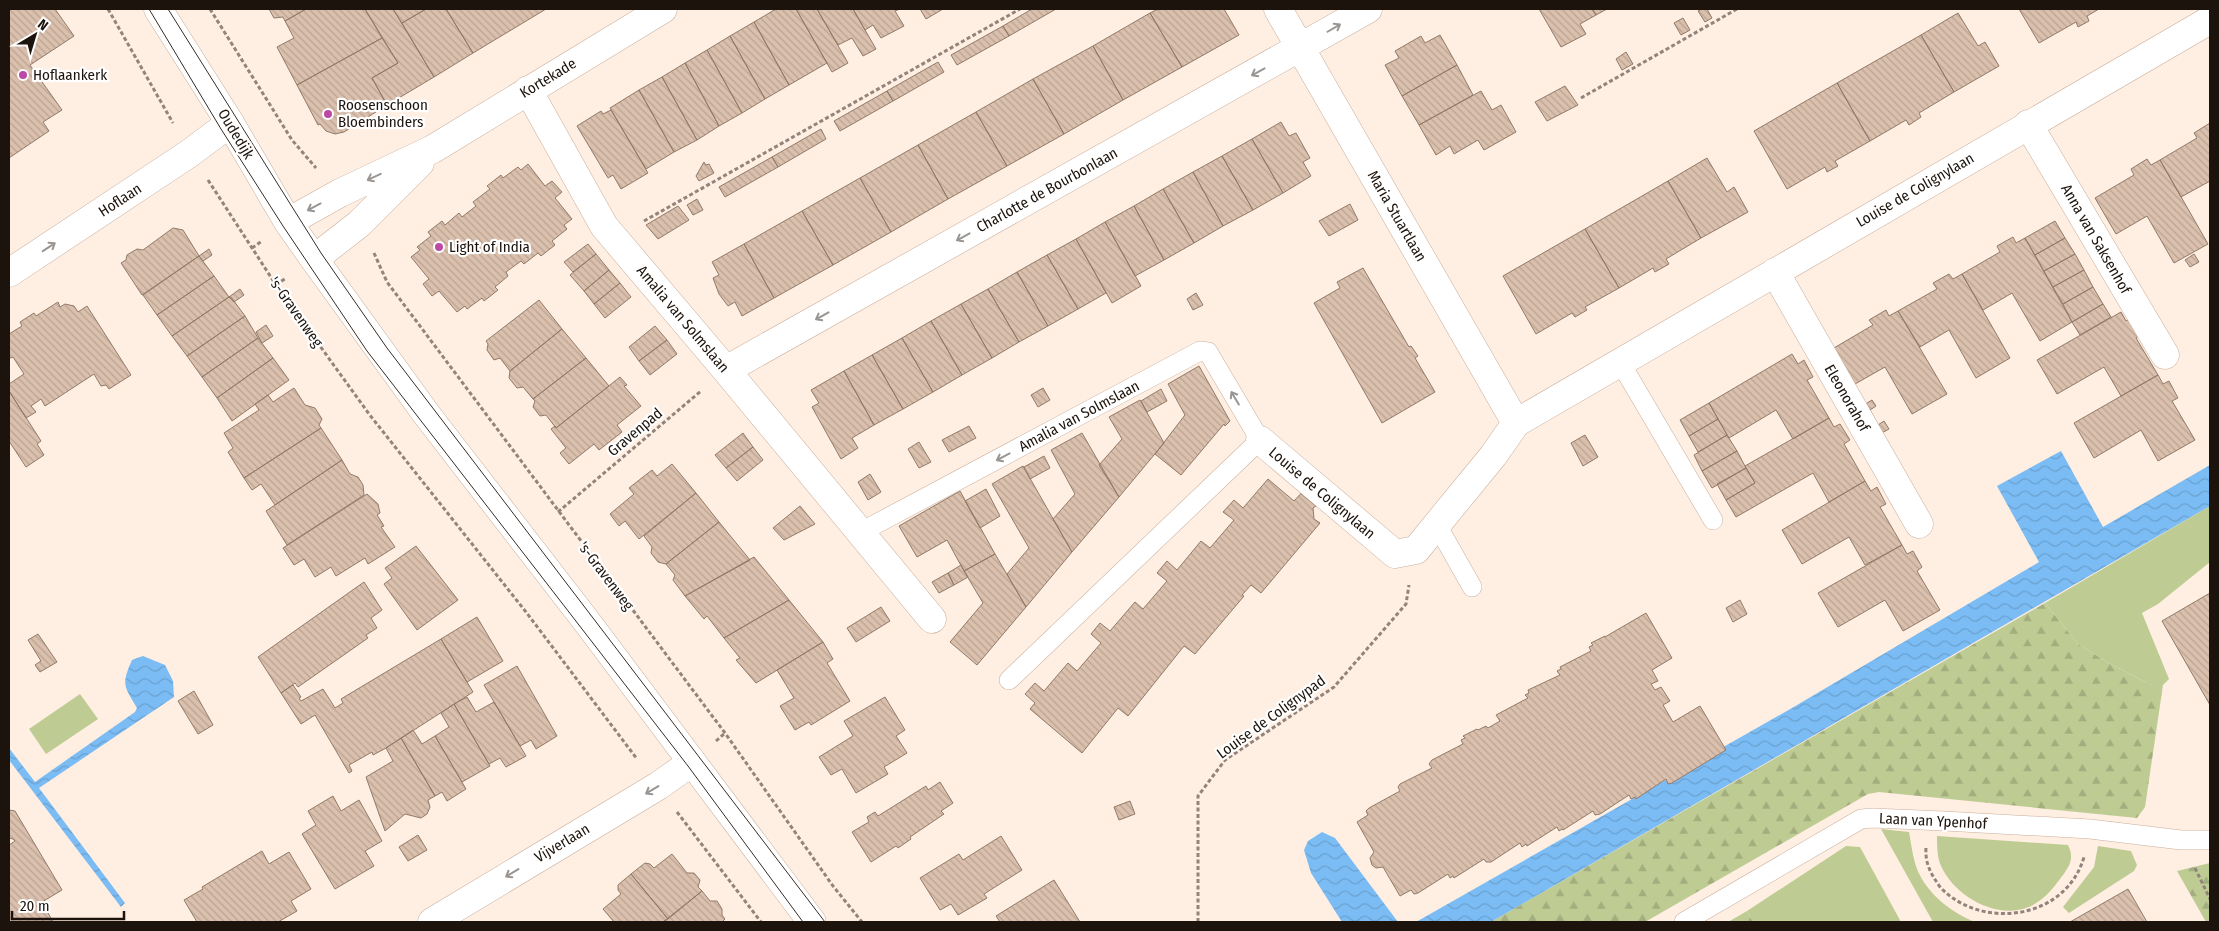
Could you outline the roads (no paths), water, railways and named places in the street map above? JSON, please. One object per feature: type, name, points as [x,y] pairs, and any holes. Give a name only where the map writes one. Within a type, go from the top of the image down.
[{"type":"street","name":"Oudedijk","points":[[158,9],[230,123],[288,222],[314,259]]},
{"type":"street","name":"Kortekade","points":[[288,222],[340,193],[433,149],[662,9]]},
{"type":"street","name":"Maria Stuartlaan","points":[[1278,9],[1516,423]]},
{"type":"street","name":"Charlotte de Bourbonlaan","points":[[726,370],[1368,9]]},
{"type":"street","name":"Louise de Colignylaan","points":[[1260,440],[1395,554],[1416,550],[1494,456],[1516,423],[2210,20]]},
{"type":"street","name":"Amalia van Solmslaan","points":[[528,90],[604,226],[932,619]]},
{"type":"street","name":"Hoflaan","points":[[9,274],[190,153],[230,123]]},
{"type":"street","name":"Anna van Saksenhof","points":[[2028,124],[2165,355]]},
{"type":"street","name":"Kortekade","points":[[314,259],[359,224],[433,149]]},
{"type":"street","points":[[314,259],[427,415],[812,922]]},
{"type":"street","name":"Eleonorahof","points":[[1775,272],[1919,524]]},
{"type":"street","name":"Vijverlaan","points":[[432,922],[658,786],[692,762]]},
{"type":"lane","name":"Amalia van Solmslaan","points":[[861,532],[1200,351],[1208,352],[1260,440]]},
{"type":"lane","points":[[1620,362],[1713,520]]},
{"type":"lane","name":"Louise de Colignylaan","points":[[1009,680],[1260,440]]},
{"type":"lane","points":[[1437,525],[1472,587]]},
{"type":"lane","name":"Laan van Ypenhof","points":[[1684,922],[1861,819],[1928,820],[2090,829],[2181,840],[2210,840]]},
{"type":"water","points":[[2061,451],[2103,527],[2210,465],[2210,506],[1491,922],[1416,922],[1792,708],[2039,562],[1997,486]]},
{"type":"water","points":[[143,656],[165,665],[173,681],[174,697],[39,788],[125,903],[121,907],[9,760],[9,748],[35,782],[135,712],[137,708],[127,690],[125,680],[132,660]]},
{"type":"water","points":[[1322,832],[1335,838],[1398,922],[1342,922],[1311,873],[1304,850],[1308,841]]},
{"type":"tram line","points":[[149,9],[221,129],[367,351],[688,766],[803,922]]},
{"type":"tram line","points":[[168,9],[321,253],[387,348],[825,922]]},
{"type":"place","name":"Hoflaankerk","points":[[23,75]]},
{"type":"place","name":"Roosenschoon Bloembinders","points":[[328,114]]},
{"type":"place","name":"Light of India","points":[[439,247]]}]
